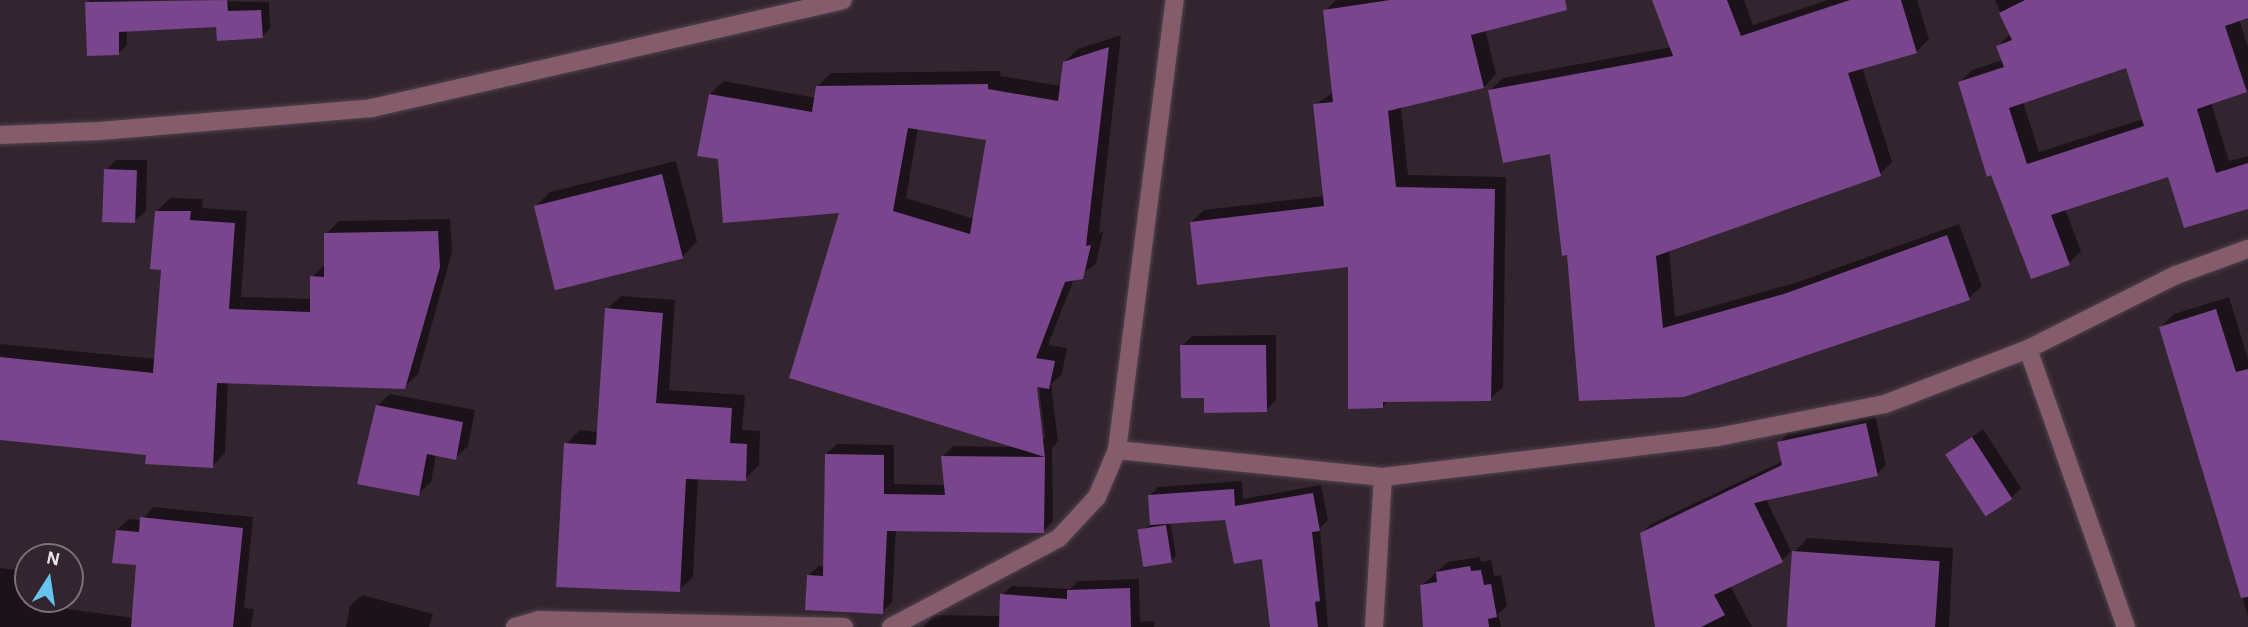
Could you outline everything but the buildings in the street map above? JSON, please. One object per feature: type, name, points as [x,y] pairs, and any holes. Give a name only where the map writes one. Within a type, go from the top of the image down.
[{"type":"street","points":[[0,135],[372,108],[843,0]]},
{"type":"street","points":[[891,627],[1059,538],[1097,497],[1117,450],[1175,0]]},
{"type":"street","points":[[1117,450],[1383,477],[1458,471],[1757,429],[1885,404],[2028,349],[2176,275],[2248,249]]},
{"type":"street","points":[[2028,349],[2126,627]]},
{"type":"street","points":[[1374,627],[1383,477]]},
{"type":"street","points":[[515,627],[538,620],[844,627]]}]
